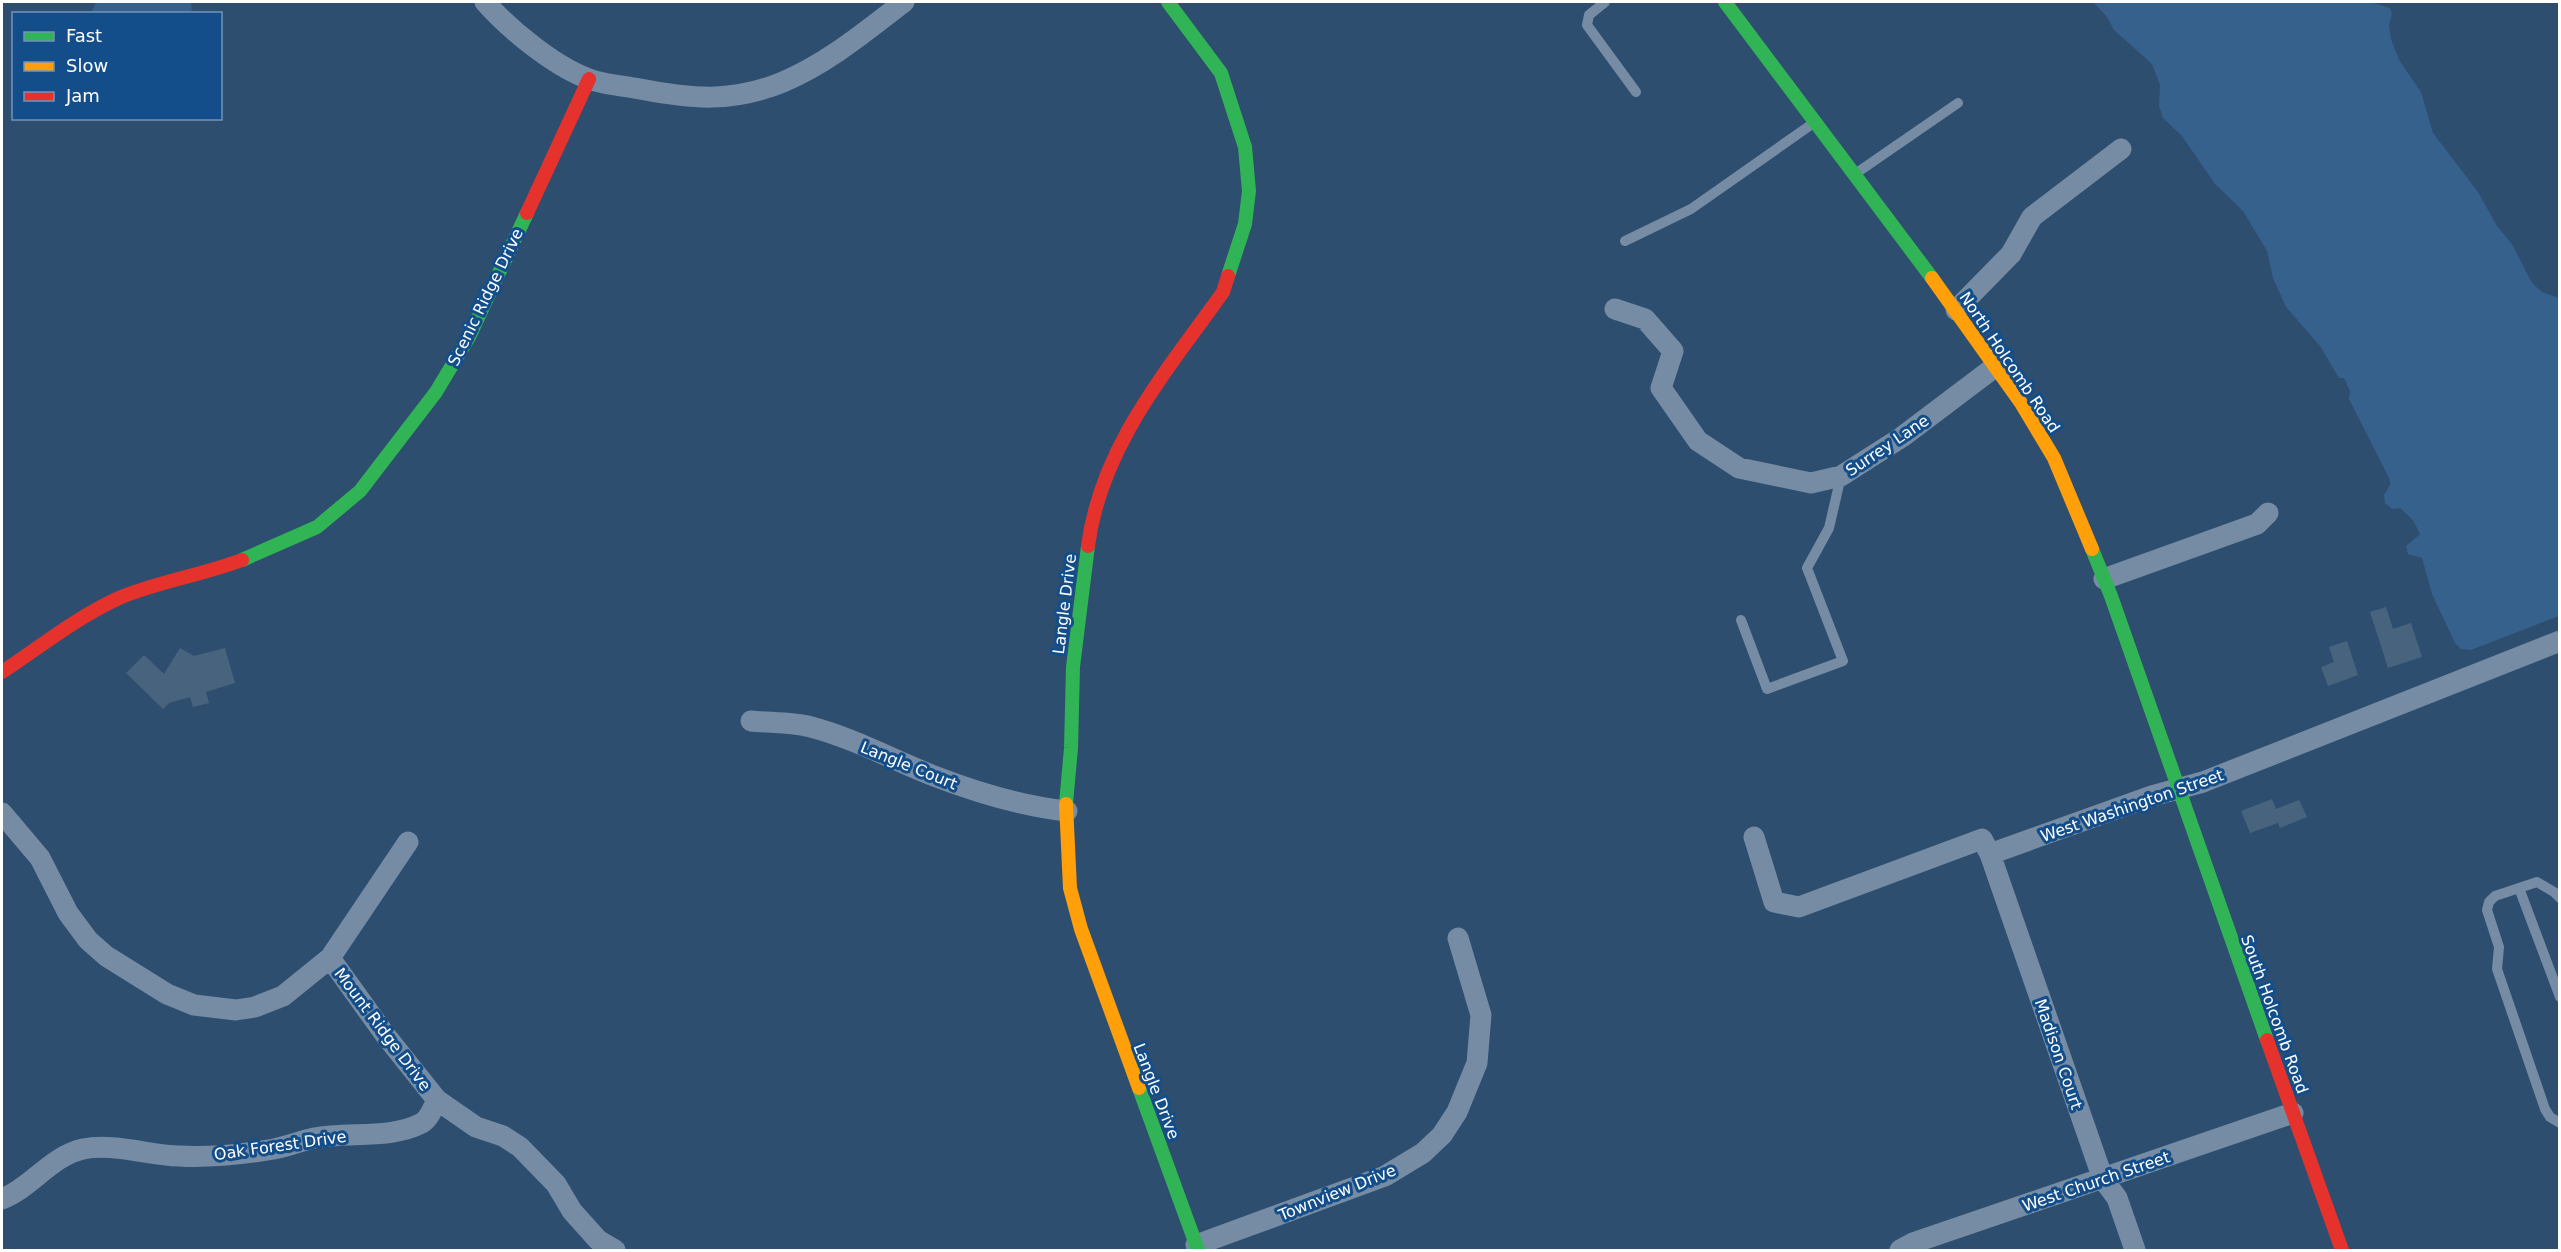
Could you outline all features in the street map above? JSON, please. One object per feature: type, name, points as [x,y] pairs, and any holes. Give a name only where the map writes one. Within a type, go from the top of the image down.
[{"type":"street","points":[[485,2],[507,26],[564,66],[589,79],[683,97],[732,98],[783,82],[839,51],[904,2]]},
{"type":"street","name":"Langle Drive","points":[[1168,2],[1221,73],[1245,147],[1249,191],[1245,224],[1223,292],[1125,433],[1111,460],[1099,495],[1089,539],[1073,667],[1067,811],[1070,888],[1081,929],[1197,1248]]},
{"type":"street","name":"North Holcomb Road","points":[[1725,2],[1956,310],[2021,403],[2054,458],[2104,579],[2177,789]]},
{"type":"street","name":"Scenic Ridge Drive","points":[[2,672],[84,617],[120,598],[165,583],[208,573],[265,552],[317,527],[360,491],[436,392],[470,337],[589,79]]},
{"type":"street","points":[[1956,310],[2011,254],[2032,217],[2121,149]]},
{"type":"street","name":"Surrey Lane","points":[[1615,309],[1645,319],[1673,351],[1661,388],[1698,441],[1739,468],[1811,483],[1841,476],[1902,437],[1996,366]]},
{"type":"street","points":[[2104,579],[2258,524],[2268,513]]},
{"type":"street","name":"West Washington Street","points":[[1990,854],[2203,782],[2559,641]]},
{"type":"street","name":"Langle Court","points":[[751,721],[808,726],[840,736],[934,776],[992,797],[1032,807],[1067,811]]},
{"type":"street","name":"South Holcomb Road","points":[[2177,789],[2342,1251]]},
{"type":"street","points":[[2,813],[40,858],[59,899],[88,940],[106,956],[168,994],[194,1005],[236,1010],[255,1007],[283,996],[330,958],[408,842]]},
{"type":"street","points":[[1754,837],[1774,902],[1798,907],[1982,839],[1990,854]]},
{"type":"street","name":"Madison Court","points":[[1990,854],[2103,1179],[2117,1198],[2135,1251]]},
{"type":"street","name":"Townview Drive","points":[[1197,1248],[1385,1176],[1423,1153],[1442,1135],[1457,1112],[1477,1063],[1482,1015],[1458,938]]},
{"type":"street","name":"Mount Ridge Drive","points":[[330,958],[386,1036],[437,1100]]},
{"type":"street","points":[[437,1100],[476,1127],[503,1136],[520,1148],[556,1184],[597,1240],[615,1251]]},
{"type":"street","name":"Oak Forest Drive","points":[[2,1199],[13,1194],[59,1159],[83,1149],[121,1149],[178,1156],[235,1154],[275,1148],[315,1138],[385,1134],[407,1130],[426,1121],[437,1100]]},
{"type":"street","name":"West Church Street","points":[[1900,1251],[1913,1243],[2293,1113]]},
{"type":"lane","points":[[1605,2],[1590,15],[1587,25],[1636,92]]},
{"type":"lane","points":[[1854,174],[1958,103]]},
{"type":"lane","points":[[1625,241],[1690,209],[1815,122]]},
{"type":"lane","points":[[1741,620],[1767,689],[1843,661],[1807,568],[1829,528],[1841,476]]},
{"type":"lane","points":[[2559,898],[2554,892],[2537,882],[2495,896],[2489,902],[2487,910],[2499,946],[2497,969],[2545,1109],[2550,1117],[2559,1124]]},
{"type":"lane","points":[[2519,888],[2559,997]]},
{"type":"water","points":[[96,2],[191,2],[192,12],[91,12]]},
{"type":"water","points":[[2093,2],[2370,2],[2390,8],[2392,13],[2389,26],[2391,39],[2399,60],[2421,92],[2433,133],[2478,192],[2497,226],[2512,244],[2532,283],[2542,292],[2559,298],[2559,616],[2471,650],[2461,649],[2455,643],[2432,594],[2422,558],[2408,554],[2406,546],[2420,534],[2413,520],[2400,508],[2392,509],[2385,503],[2384,495],[2390,485],[2390,480],[2349,399],[2350,391],[2344,378],[2339,378],[2320,346],[2286,307],[2273,278],[2267,251],[2243,211],[2215,184],[2182,136],[2163,118],[2159,106],[2160,85],[2152,64],[2114,30],[2107,17]]},
{"type":"building","points":[[2386,607],[2393,629],[2411,623],[2422,657],[2388,668],[2370,612]]},
{"type":"building","points":[[2347,641],[2358,675],[2328,686],[2321,667],[2334,662],[2329,647]]},
{"type":"building","points":[[180,648],[194,656],[225,648],[235,683],[206,692],[209,703],[193,707],[190,697],[169,703],[163,709],[126,673],[144,655],[164,674]]},
{"type":"building","points":[[2272,799],[2276,809],[2299,800],[2307,817],[2280,828],[2278,823],[2250,833],[2241,811]]},
{"type":"traffic: fast","points":[[1168,2],[1221,73],[1245,147],[1249,191],[1245,224],[1228,276]]},
{"type":"traffic: fast","points":[[1725,2],[1932,278]]},
{"type":"traffic: fast","points":[[242,560],[317,527],[360,491],[436,392],[469,337],[527,213]]},
{"type":"traffic: fast","points":[[1066,804],[1071,748],[1073,667],[1088,546]]},
{"type":"traffic: fast","points":[[2092,549],[2111,596],[2267,1040]]},
{"type":"traffic: fast","points":[[1139,1088],[1198,1250]]},
{"type":"traffic: slow","points":[[1932,278],[2021,403],[2054,458],[2092,549]]},
{"type":"traffic: slow","points":[[1066,804],[1070,888],[1081,929],[1139,1088]]},
{"type":"traffic: jam","points":[[527,213],[589,79]]},
{"type":"traffic: jam","points":[[1088,546],[1095,510],[1107,475],[1122,443],[1139,411],[1159,381],[1223,292],[1228,276]]},
{"type":"traffic: jam","points":[[2,672],[74,623],[119,598],[242,560]]},
{"type":"traffic: jam","points":[[2267,1040],[2342,1250]]}]
